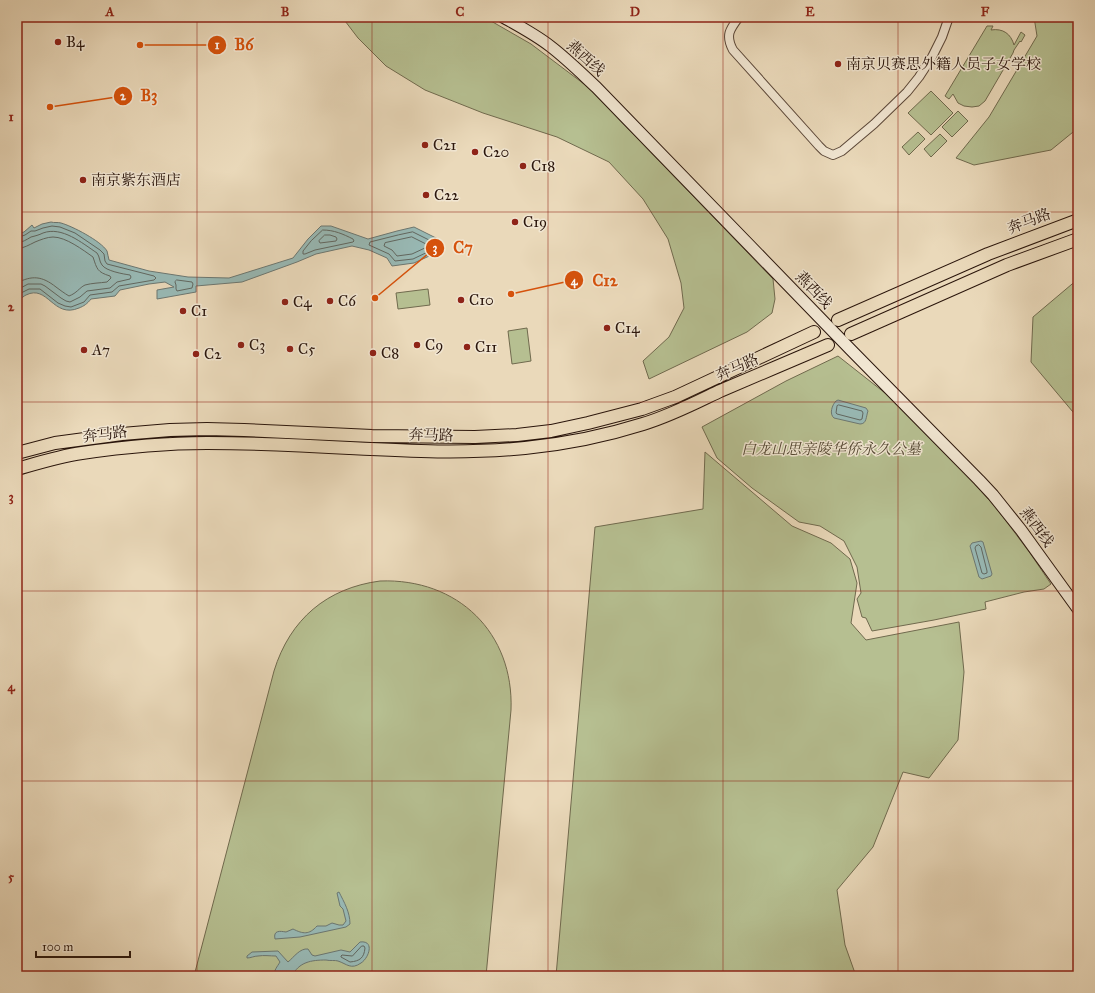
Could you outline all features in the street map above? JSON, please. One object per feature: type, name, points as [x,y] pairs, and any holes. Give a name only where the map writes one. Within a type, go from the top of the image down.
[{"type":"main road","name":"燕西线","points":[[503,17],[550,46],[596,87],[851,350],[958,457],[1007,512],[1078,609]]},
{"type":"main road","name":"奔马路","points":[[838,320],[988,254],[1078,220]]},
{"type":"main road","points":[[851,334],[1007,265],[1078,239]]},
{"type":"main road","name":"奔马路","points":[[17,453],[55,443],[122,434],[170,430],[208,429],[372,436],[468,437],[517,435],[550,431],[626,413],[675,397],[814,332]]},
{"type":"main road","name":"奔马路","points":[[17,469],[81,453],[161,445],[205,443],[261,444],[433,452],[479,451],[560,444],[644,424],[678,411],[828,345]]},
{"type":"street","points":[[740,17],[731,28],[729,36],[733,50],[818,146],[824,151],[833,155],[842,151],[853,142],[907,92],[932,57],[942,37],[949,17]]},
{"type":"green space","points":[[342,17],[484,17],[531,44],[588,87],[773,279],[775,299],[772,313],[747,332],[649,379],[643,361],[669,337],[684,308],[681,283],[668,239],[643,199],[609,162],[557,137],[483,113],[425,90],[386,66],[358,38]]},
{"type":"green space","points":[[1034,17],[1078,17],[1078,128],[1051,150],[974,165],[956,158],[989,117],[1037,36]]},
{"type":"green space","points":[[987,26],[993,26],[991,30],[1003,31],[1009,35],[1014,45],[1021,32],[1025,35],[1014,50],[985,101],[979,106],[964,106],[958,103],[953,94],[949,99],[945,96]]},
{"type":"green space","points":[[931,91],[953,113],[931,135],[908,113]]},
{"type":"green space","points":[[958,111],[968,121],[952,137],[942,127]]},
{"type":"green space","points":[[918,132],[925,139],[909,155],[902,147]]},
{"type":"green space","points":[[940,134],[947,141],[931,157],[924,149]]},
{"type":"green space","points":[[1078,279],[1078,418],[1031,362],[1033,317]]},
{"type":"green space","points":[[428,289],[430,305],[398,309],[396,293]]},
{"type":"green space","points":[[527,328],[531,361],[512,364],[508,331]]},
{"type":"green space","name":"白龙山思亲陵华侨永久公墓","points":[[838,356],[885,393],[967,475],[997,509],[1051,584],[1044,589],[1024,592],[985,602],[986,609],[872,631],[866,618],[862,617],[857,599],[861,593],[857,567],[844,541],[820,526],[799,522],[752,488],[717,458],[702,427],[786,381]]},
{"type":"green space","points":[[705,452],[792,526],[831,543],[850,559],[857,583],[851,623],[866,640],[959,622],[964,672],[958,740],[929,778],[903,772],[873,847],[837,890],[845,945],[856,976],[556,976],[595,527],[703,509]]},
{"type":"green space","points":[[380,581],[408,583],[434,589],[457,600],[476,616],[491,635],[503,657],[509,682],[511,710],[486,976],[194,976],[274,671],[281,652],[290,636],[313,609],[327,599],[343,591]]},
{"type":"water","points":[[51,222],[66,225],[93,239],[104,247],[107,251],[109,260],[149,271],[188,277],[229,278],[293,258],[308,239],[321,226],[331,226],[368,239],[414,227],[442,241],[438,252],[414,263],[392,266],[387,258],[369,250],[352,246],[316,254],[242,282],[196,286],[196,292],[157,299],[157,290],[174,287],[165,282],[120,290],[115,296],[91,299],[87,304],[70,310],[63,309],[46,297],[34,293],[26,295],[21,299],[17,316],[17,234],[24,232],[32,225],[34,228]]},
{"type":"water","points":[[838,400],[866,408],[868,411],[864,423],[860,424],[834,418],[832,416],[832,407]]},
{"type":"water","points":[[983,542],[992,574],[991,576],[982,579],[979,577],[970,546],[972,543]]},
{"type":"water","points":[[339,892],[349,915],[350,924],[346,927],[300,937],[275,939],[275,934],[281,931],[286,932],[293,929],[306,933],[317,926],[326,926],[332,923],[343,925],[346,921],[343,909],[340,906],[337,893]]},
{"type":"water","points":[[360,942],[365,942],[368,944],[369,950],[364,961],[358,965],[349,966],[338,961],[326,960],[310,961],[298,968],[292,976],[274,976],[275,970],[280,962],[276,956],[247,958],[247,956],[252,952],[278,951],[288,962],[300,951],[305,949],[308,949],[312,955],[315,956],[341,950],[350,952]]},
{"type":"place","name":"B4","points":[[58,42]]},
{"type":"place","name":"B6","points":[[140,45]]},
{"type":"place","name":"南京贝赛思外籍人员子女学校","points":[[838,64]]},
{"type":"place","name":"B3","points":[[50,107]]},
{"type":"place","name":"C21","points":[[425,145]]},
{"type":"place","name":"C20","points":[[475,152]]},
{"type":"place","name":"C18","points":[[523,166]]},
{"type":"place","name":"南京紫东酒店","points":[[83,180]]},
{"type":"place","name":"C22","points":[[426,195]]},
{"type":"place","name":"C19","points":[[515,222]]},
{"type":"place","name":"C12","points":[[511,294]]},
{"type":"place","name":"C7","points":[[375,298]]},
{"type":"place","name":"C10","points":[[461,300]]},
{"type":"place","name":"C6","points":[[330,301]]},
{"type":"place","name":"C4","points":[[285,302]]},
{"type":"place","name":"C1","points":[[183,311]]},
{"type":"place","name":"C14","points":[[607,328]]},
{"type":"place","name":"C3","points":[[241,345]]},
{"type":"place","name":"C9","points":[[417,345]]},
{"type":"place","name":"C11","points":[[467,347]]},
{"type":"place","name":"C5","points":[[290,349]]},
{"type":"place","name":"A7","points":[[84,350]]},
{"type":"place","name":"C8","points":[[373,353]]},
{"type":"place","name":"C2","points":[[196,354]]}]
